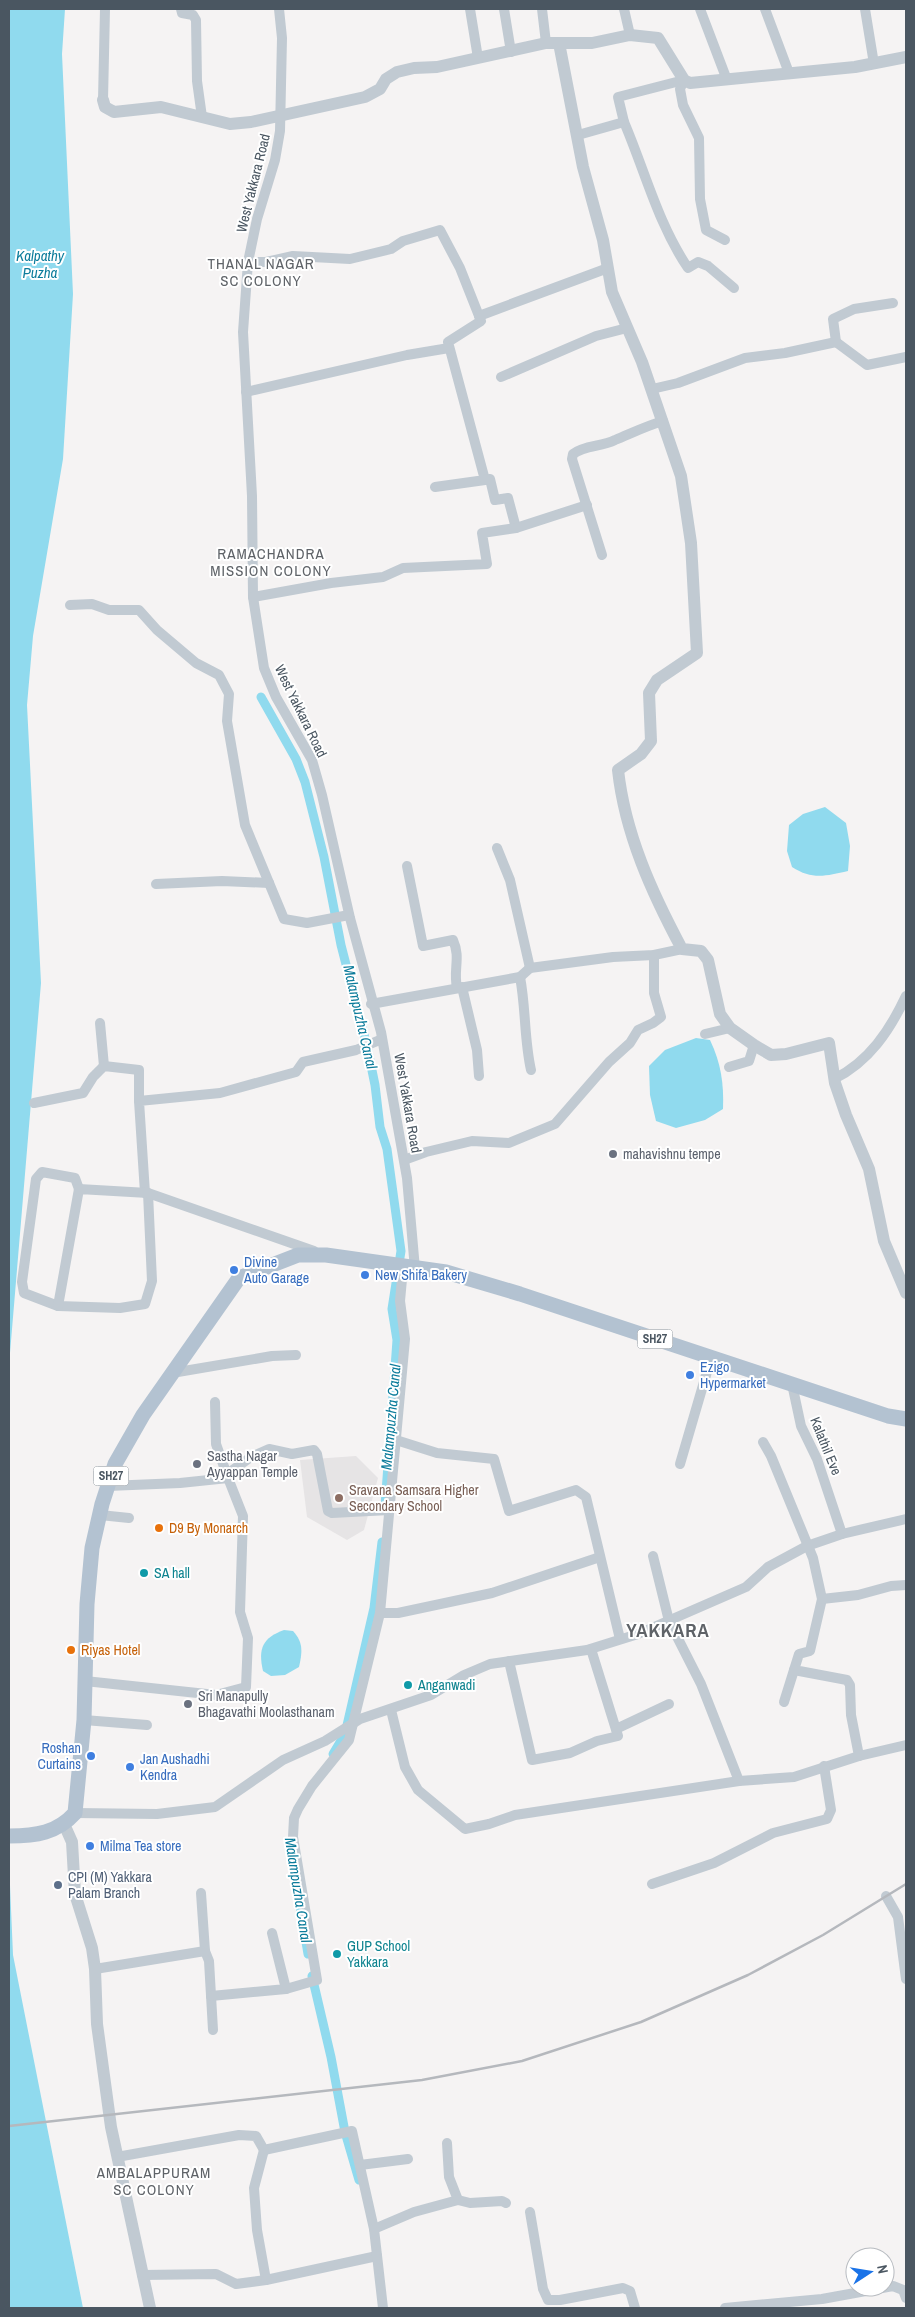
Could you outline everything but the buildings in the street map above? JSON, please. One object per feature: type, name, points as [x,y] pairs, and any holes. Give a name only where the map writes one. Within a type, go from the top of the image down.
[{"type":"main road","name":"SH27","points":[[75,1813],[84,1720],[87,1604],[92,1548],[108,1486],[115,1464],[143,1414],[239,1278],[298,1255],[326,1256],[404,1268],[446,1272],[520,1294],[888,1416],[906,1419]]},
{"type":"main road","points":[[9,1836],[48,1833],[64,1824],[75,1813]]},
{"type":"street","points":[[105,9],[103,100],[105,107],[114,112],[161,107],[230,124],[365,97],[380,89],[386,79],[397,72],[437,67],[546,43],[599,42],[630,35],[658,38],[684,80],[690,83],[874,64],[906,57]]},
{"type":"street","points":[[181,9],[182,13],[193,15],[196,20],[197,81],[202,117]]},
{"type":"street","name":"West Yakkara Road","points":[[279,9],[282,38],[276,116],[275,160],[257,219],[248,262],[242,332],[252,496],[254,597],[264,668],[276,697],[312,760],[337,852],[340,917],[382,1039],[404,1160],[404,1268],[400,1301],[405,1339],[380,1613],[348,1727],[349,1740],[312,1786],[294,1818],[293,1837],[317,1980],[286,1989]]},
{"type":"street","points":[[470,9],[478,58]]},
{"type":"street","points":[[504,9],[511,52]]},
{"type":"street","points":[[542,9],[546,43]]},
{"type":"street","points":[[624,9],[630,35]]},
{"type":"street","points":[[700,9],[727,80]]},
{"type":"street","points":[[765,9],[789,73]]},
{"type":"street","points":[[865,9],[874,64]]},
{"type":"street","points":[[560,43],[583,167],[599,222],[612,292],[663,420],[681,476],[688,515],[697,653],[657,680],[649,693],[651,741],[641,754],[618,770],[626,818],[651,889],[682,949]]},
{"type":"street","points":[[684,80],[618,97],[624,122],[649,192],[669,238],[682,261],[688,268],[698,262],[708,266],[734,288]]},
{"type":"street","points":[[684,80],[680,89],[683,105],[699,138],[700,199],[706,230],[725,240]]},
{"type":"street","points":[[578,135],[624,122]]},
{"type":"street","points":[[248,262],[266,262],[293,256],[350,259],[391,249],[403,241],[440,230],[460,268],[481,321],[448,342],[485,480]]},
{"type":"street","points":[[479,316],[608,268]]},
{"type":"street","points":[[893,302],[854,309],[833,319],[836,342],[867,365],[906,357]]},
{"type":"street","points":[[501,377],[596,336],[627,328]]},
{"type":"street","points":[[652,389],[678,383],[745,358],[784,353],[836,342]]},
{"type":"street","points":[[246,392],[449,348]]},
{"type":"street","points":[[602,555],[572,459],[573,454],[579,450],[616,440],[640,428],[663,420]]},
{"type":"street","points":[[435,487],[490,479],[495,500],[508,498],[516,528]]},
{"type":"street","points":[[254,597],[331,583],[383,577],[403,568],[487,564],[482,533],[516,528],[587,505]]},
{"type":"street","points":[[70,605],[92,604],[109,610],[139,610],[157,630],[196,663],[219,675],[229,694],[227,721],[245,825],[284,919],[307,923],[340,917]]},
{"type":"street","points":[[497,848],[510,880],[530,968]]},
{"type":"street","points":[[407,866],[423,946],[453,940],[459,953],[454,974],[477,1050],[479,1076]]},
{"type":"street","points":[[156,884],[222,881],[269,883]]},
{"type":"street","points":[[371,1004],[520,977],[530,968],[613,957],[654,955],[682,949],[701,951],[708,960],[720,1014],[730,1028],[771,1055],[786,1054],[829,1043],[834,1079],[846,1116],[869,1169],[884,1241],[906,1293]]},
{"type":"street","points":[[404,1160],[433,1150],[472,1142],[509,1143],[555,1124],[609,1062],[630,1043],[638,1030],[661,1017],[654,993],[654,955]]},
{"type":"street","points":[[520,977],[525,1002],[527,1053],[531,1070]]},
{"type":"street","points":[[834,1079],[855,1067],[878,1043],[892,1026],[906,996]]},
{"type":"street","points":[[100,1023],[104,1066]]},
{"type":"street","points":[[704,1034],[730,1028]]},
{"type":"street","points":[[139,1101],[220,1093],[296,1072],[303,1062],[356,1050],[382,1039]]},
{"type":"street","points":[[729,1067],[749,1061],[754,1045]]},
{"type":"street","points":[[58,1306],[80,1189],[75,1178],[42,1172],[36,1179],[22,1282],[24,1293],[58,1306],[120,1308],[145,1304],[152,1280],[139,1101],[139,1070],[104,1066]]},
{"type":"street","points":[[34,1103],[83,1093],[93,1077],[104,1066]]},
{"type":"street","points":[[80,1189],[147,1193],[326,1256]]},
{"type":"street","points":[[172,1373],[272,1356],[296,1354]]},
{"type":"street","points":[[680,1464],[711,1358]]},
{"type":"street","name":"Kalathil Eve","points":[[792,1384],[801,1426],[828,1489],[831,1505],[842,1534]]},
{"type":"street","points":[[86,1681],[216,1695],[246,1687],[248,1638],[240,1612],[243,1516],[216,1444],[215,1402]]},
{"type":"street","points":[[396,1440],[437,1453],[494,1459],[509,1511],[576,1490],[586,1497],[620,1640]]},
{"type":"street","points":[[763,1442],[771,1456],[813,1558],[822,1600],[810,1651],[799,1654],[784,1702]]},
{"type":"street","points":[[108,1486],[180,1483],[227,1476],[269,1449],[292,1454],[314,1450],[317,1454],[328,1511],[334,1513],[389,1510]]},
{"type":"street","points":[[100,1515],[128,1518]]},
{"type":"street","points":[[75,1813],[157,1814],[215,1807],[269,1768],[360,1719],[432,1695],[464,1675],[490,1664],[590,1648],[620,1640],[746,1588],[768,1567],[807,1546],[842,1534],[906,1519]]},
{"type":"street","points":[[653,1556],[669,1621],[701,1684],[739,1781]]},
{"type":"street","points":[[380,1613],[398,1613],[492,1593],[600,1557]]},
{"type":"street","points":[[822,1600],[891,1586],[906,1586]]},
{"type":"street","points":[[508,1661],[532,1760],[570,1753],[597,1741],[618,1736],[590,1648]]},
{"type":"street","points":[[794,1670],[846,1680],[850,1685],[851,1715],[859,1756]]},
{"type":"street","points":[[616,1729],[668,1704]]},
{"type":"street","points":[[391,1710],[405,1767],[418,1790],[465,1828],[489,1824],[515,1816],[739,1781],[794,1777],[824,1766],[906,1745]]},
{"type":"street","points":[[84,1720],[147,1725]]},
{"type":"street","points":[[652,1884],[714,1862],[773,1833],[827,1819],[831,1810],[824,1766]]},
{"type":"street","points":[[64,1824],[72,1842],[75,1894],[92,1948],[96,1969],[97,2024],[117,2157],[150,2308]]},
{"type":"street","points":[[201,1893],[213,2030]]},
{"type":"street","points":[[886,1896],[898,1917],[906,1979]]},
{"type":"street","points":[[211,1996],[286,1989],[272,1933]]},
{"type":"street","points":[[96,1969],[205,1951]]},
{"type":"street","points":[[264,2150],[352,2130],[374,2229],[383,2308]]},
{"type":"street","points":[[117,2157],[239,2135],[256,2136],[264,2150],[254,2188],[257,2230],[266,2280]]},
{"type":"street","points":[[447,2143],[449,2177],[458,2200]]},
{"type":"street","points":[[360,2165],[408,2158]]},
{"type":"street","points":[[374,2229],[414,2212],[458,2200],[506,2203]]},
{"type":"street","points":[[530,2212],[544,2293],[548,2300],[560,2300],[623,2288],[630,2291],[635,2308]]},
{"type":"street","points":[[142,2275],[216,2274],[236,2284],[266,2280],[377,2256]]},
{"type":"street","points":[[724,2308],[822,2299],[893,2286],[903,2290],[906,2298]]},
{"type":"shaded area","name":"Sravana Samsara Higher Secondary School","points":[[356,1456],[378,1478],[364,1530],[347,1540],[307,1517],[300,1460]]},
{"type":"water","name":"Kalpathy Puzha","points":[[9,9],[65,9],[62,54],[73,294],[63,459],[33,636],[27,705],[41,983],[9,1365]]},
{"type":"water","points":[[825,807],[846,823],[850,846],[848,871],[819,876],[806,874],[792,867],[787,851],[789,825],[803,814]]},
{"type":"water","points":[[696,1038],[710,1040],[714,1049],[721,1074],[723,1109],[705,1120],[676,1128],[656,1121],[650,1095],[649,1066],[665,1050]]},
{"type":"water","points":[[284,1630],[293,1631],[301,1644],[299,1667],[285,1675],[271,1676],[263,1671],[261,1656],[263,1645],[271,1637]]},
{"type":"water","points":[[9,1862],[13,1955],[83,2308],[9,2308]]},
{"type":"waterway","name":"Malampuzha Canal","points":[[261,697],[296,759],[305,782],[324,857],[341,945],[367,1046],[375,1085],[380,1127],[387,1149],[401,1251],[392,1309],[397,1340],[385,1506]]},
{"type":"waterway","name":"Malampuzha Canal","points":[[333,1754],[345,1734],[374,1608],[382,1542]]},
{"type":"waterway","name":"Malampuzha Canal","points":[[299,1900],[308,1954]]},
{"type":"waterway","name":"Malampuzha Canal","points":[[312,1976],[331,2057],[345,2132],[359,2180]]},
{"type":"railway","points":[[9,2126],[422,2080],[522,2061],[641,2022],[748,1975],[823,1935],[906,1884]]},
{"type":"place","name":"mahavishnu tempe","points":[[613,1154]]},
{"type":"place","name":"Divine Auto Garage","points":[[234,1270]]},
{"type":"place","name":"New Shifa Bakery","points":[[365,1275]]},
{"type":"place","name":"Ezigo Hypermarket","points":[[690,1375]]},
{"type":"place","name":"Sastha Nagar Ayyappan Temple","points":[[197,1464]]},
{"type":"place","name":"Sravana Samsara Higher Secondary School","points":[[339,1498]]},
{"type":"place","name":"D9 By Monarch","points":[[159,1528]]},
{"type":"place","name":"SA hall","points":[[144,1573]]},
{"type":"place","name":"Riyas Hotel","points":[[71,1650]]},
{"type":"place","name":"Anganwadi","points":[[408,1685]]},
{"type":"place","name":"Sri Manapully Bhagavathi Moolasthanam","points":[[188,1704]]},
{"type":"place","name":"Roshan Curtains","points":[[91,1756]]},
{"type":"place","name":"Jan Aushadhi Kendra","points":[[130,1767]]},
{"type":"place","name":"Milma Tea store","points":[[90,1846]]},
{"type":"place","name":"CPI (M) Yakkara Palam Branch","points":[[58,1885]]},
{"type":"place","name":"GUP School Yakkara","points":[[337,1954]]},
{"type":"district","name":"THANAL NAGAR SC COLONY","points":[[261,272]]},
{"type":"district","name":"RAMACHANDRA MISSION COLONY","points":[[271,562]]},
{"type":"district","name":"YAKKARA","points":[[668,1630]]},
{"type":"district","name":"AMBALAPPURAM SC COLONY","points":[[154,2182]]}]
